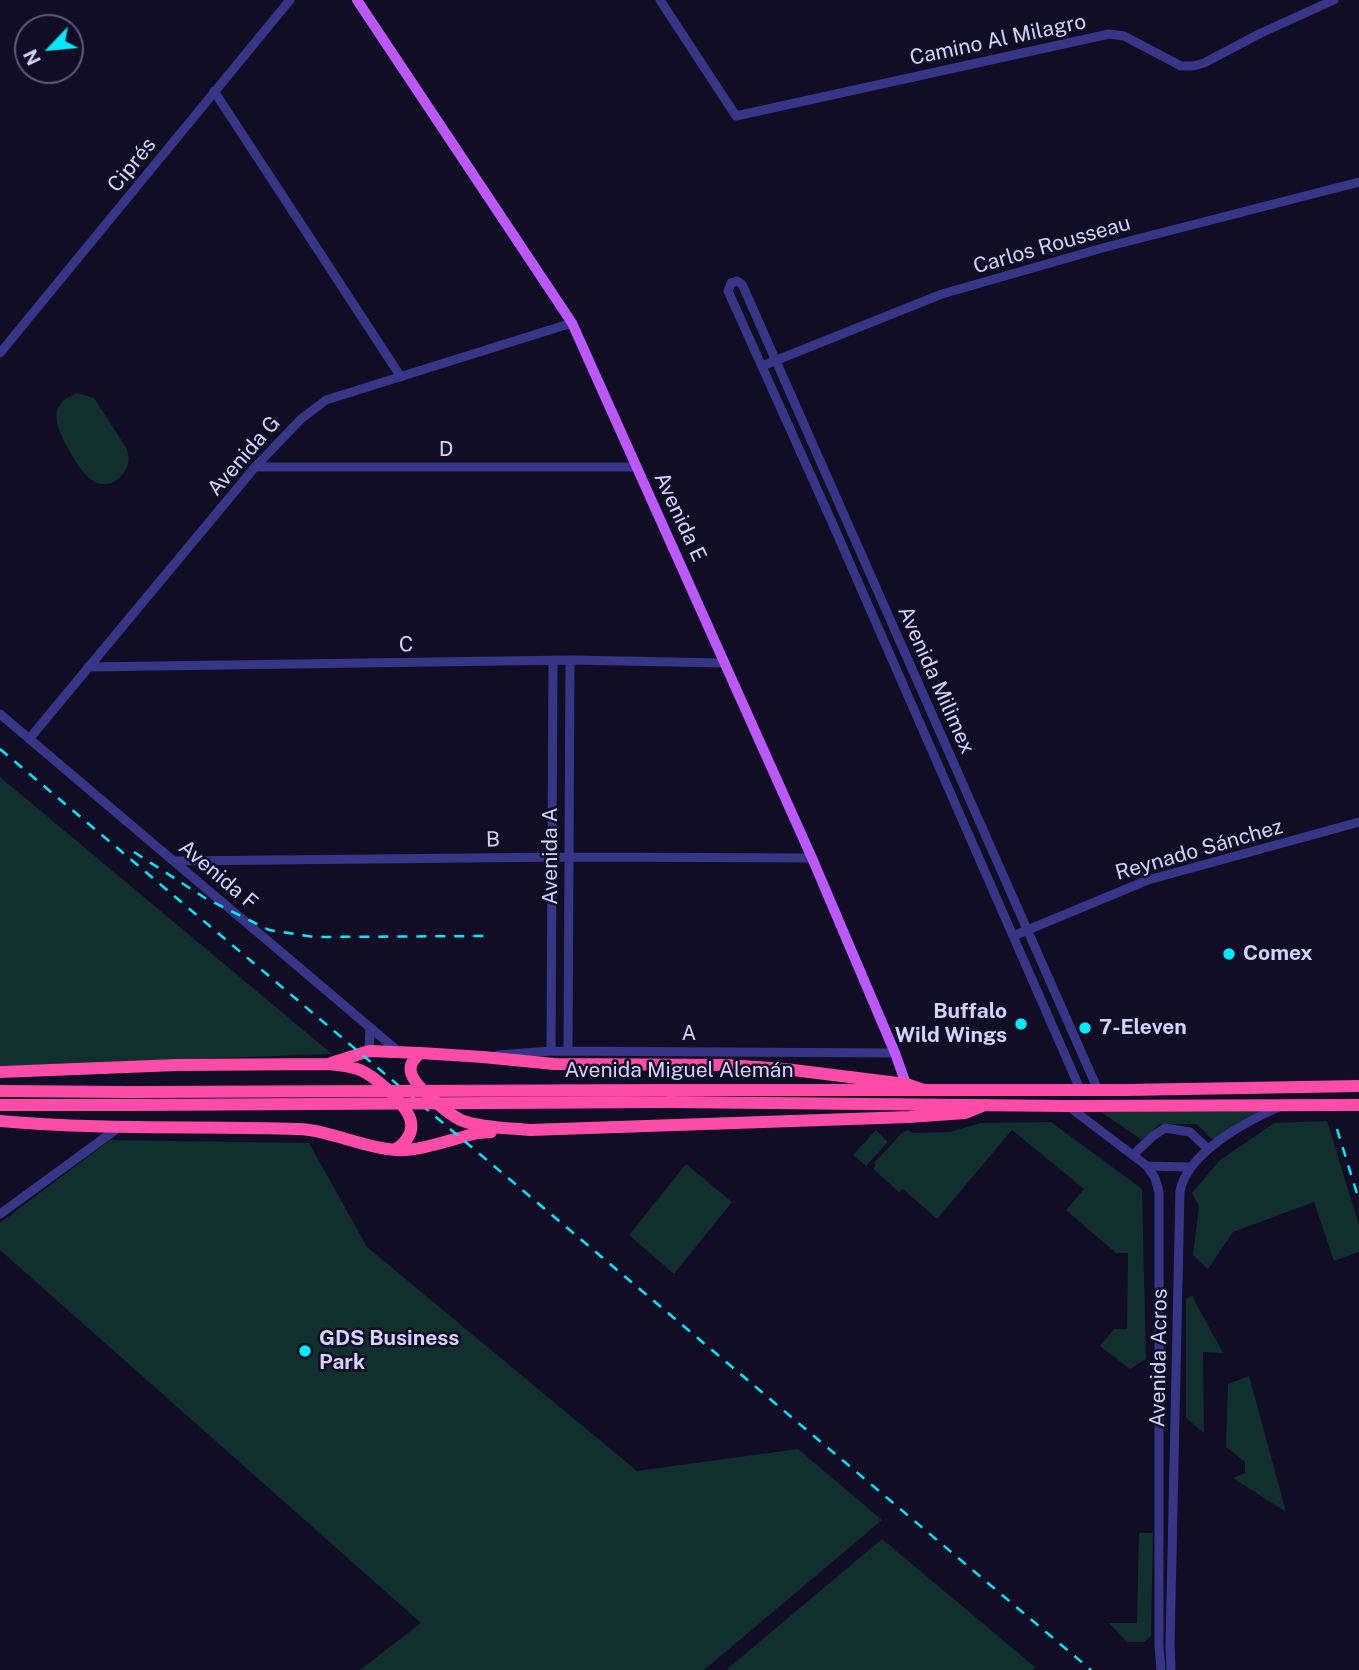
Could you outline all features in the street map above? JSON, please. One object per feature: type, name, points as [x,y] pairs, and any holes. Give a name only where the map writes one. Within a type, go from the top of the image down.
[{"type":"highway","points":[[328,1064],[369,1051],[398,1051],[416,1059],[483,1057],[554,1064],[727,1065],[785,1069],[906,1084],[924,1090]]},
{"type":"highway","points":[[416,1059],[410,1070],[415,1082],[456,1117],[481,1125],[530,1130]]},
{"type":"highway","points":[[0,1072],[177,1065],[348,1066],[366,1073],[401,1102],[410,1116],[411,1131],[405,1142],[395,1150]]},
{"type":"highway","name":"Avenida Miguel Alemán","points":[[0,1105],[1359,1086]]},
{"type":"highway","name":"Avenida Miguel Alemán","points":[[0,1091],[669,1096],[1068,1106],[1359,1105]]},
{"type":"highway","points":[[0,1121],[118,1128],[302,1129],[380,1149],[395,1150],[412,1149],[478,1133],[909,1117],[965,1113],[985,1105]]},
{"type":"main road","name":"Avenida E","points":[[357,0],[572,323],[811,858],[895,1052],[906,1084]]},
{"type":"street","name":"Ciprés","points":[[0,352],[290,0]]},
{"type":"street","name":"Camino Al Milagro","points":[[660,0],[736,116],[1109,34],[1124,36],[1181,66],[1193,66],[1334,0]]},
{"type":"street","points":[[214,91],[401,377]]},
{"type":"street","name":"Carlos Rousseau","points":[[762,366],[942,295],[1106,247],[1359,182]]},
{"type":"street","name":"Avenida Milimex","points":[[1080,1089],[728,291],[731,283],[737,281],[742,284],[1098,1090]]},
{"type":"street","name":"Avenida G","points":[[29,739],[256,467],[318,404],[572,323]]},
{"type":"street","name":"D","points":[[256,467],[636,467]]},
{"type":"street","name":"C","points":[[88,667],[570,660],[725,663]]},
{"type":"street","name":"Avenida A","points":[[568,1051],[570,660]]},
{"type":"street","name":"Avenida A","points":[[551,1051],[553,661]]},
{"type":"street","name":"Avenida F","points":[[0,714],[398,1051]]},
{"type":"street","points":[[552,748],[570,747]]},
{"type":"street","name":"Reynado Sánchez","points":[[1013,936],[1147,880],[1359,822]]},
{"type":"street","name":"B","points":[[174,861],[552,857],[811,858]]},
{"type":"street","points":[[369,1051],[370,1027]]},
{"type":"street","name":"A","points":[[483,1057],[551,1051],[895,1052]]},
{"type":"street","points":[[1147,1166],[1189,1167],[1208,1149],[1265,1114],[1287,1104]]},
{"type":"street","name":"Avenida Acros","points":[[1068,1106],[1147,1166],[1156,1178],[1159,1192],[1161,1670]]},
{"type":"street","points":[[0,1214],[118,1128]]},
{"type":"street","points":[[1134,1154],[1165,1128],[1190,1132],[1208,1149]]},
{"type":"street","name":"Avenida Acros","points":[[1171,1670],[1180,1191],[1183,1177],[1189,1167]]},
{"type":"street","points":[[1159,1251],[1179,1251]]},
{"type":"street","points":[[1159,1294],[1178,1295]]},
{"type":"green space","points":[[77,393],[94,398],[127,449],[127,466],[114,482],[98,483],[84,473],[61,434],[56,418],[57,411],[67,398]]},
{"type":"green space","points":[[0,777],[332,1054],[0,1066]]},
{"type":"green space","points":[[1261,1111],[1213,1140],[1196,1124],[1160,1124],[1142,1140],[1101,1112]]},
{"type":"green space","points":[[1327,1121],[1359,1225],[1359,1252],[1334,1261],[1314,1202],[1233,1232],[1208,1269],[1193,1255],[1199,1206],[1192,1193],[1220,1160],[1274,1123]]},
{"type":"green space","points":[[1051,1122],[1142,1189],[1146,1359],[1130,1369],[1100,1346],[1114,1329],[1127,1329],[1128,1253],[1116,1253],[1066,1210],[1084,1189],[1012,1130],[937,1219],[903,1189],[899,1192],[873,1169],[876,1165],[874,1163],[908,1130],[912,1133],[950,1132],[981,1123]]},
{"type":"green space","points":[[876,1130],[888,1142],[866,1166],[853,1155]]},
{"type":"green space","points":[[110,1140],[309,1143],[367,1247],[637,1471],[798,1449],[882,1520],[704,1670],[360,1670],[421,1623],[0,1250],[0,1223]]},
{"type":"green space","points":[[686,1164],[732,1202],[674,1274],[629,1235]]},
{"type":"green space","points":[[1192,1296],[1223,1353],[1203,1352],[1204,1433],[1186,1418],[1186,1299]]},
{"type":"green space","points":[[1249,1376],[1286,1512],[1233,1478],[1245,1473],[1245,1462],[1226,1447],[1228,1384]]},
{"type":"green space","points":[[1139,1533],[1153,1533],[1151,1636],[1144,1642],[1127,1642],[1109,1623],[1137,1623]]},
{"type":"green space","points":[[882,1539],[1035,1667],[1034,1670],[726,1670]]},
{"type":"railway","points":[[0,749],[1091,1670]]},
{"type":"railway","points":[[134,852],[205,898],[269,930],[314,937],[492,936]]},
{"type":"railway","points":[[1337,1129],[1359,1200]]},
{"type":"place","name":"Comex","points":[[1229,954]]},
{"type":"place","name":"Buffalo Wild Wings","points":[[1021,1024]]},
{"type":"place","name":"7-Eleven","points":[[1085,1028]]},
{"type":"place","name":"GDS Business Park","points":[[305,1351]]}]
